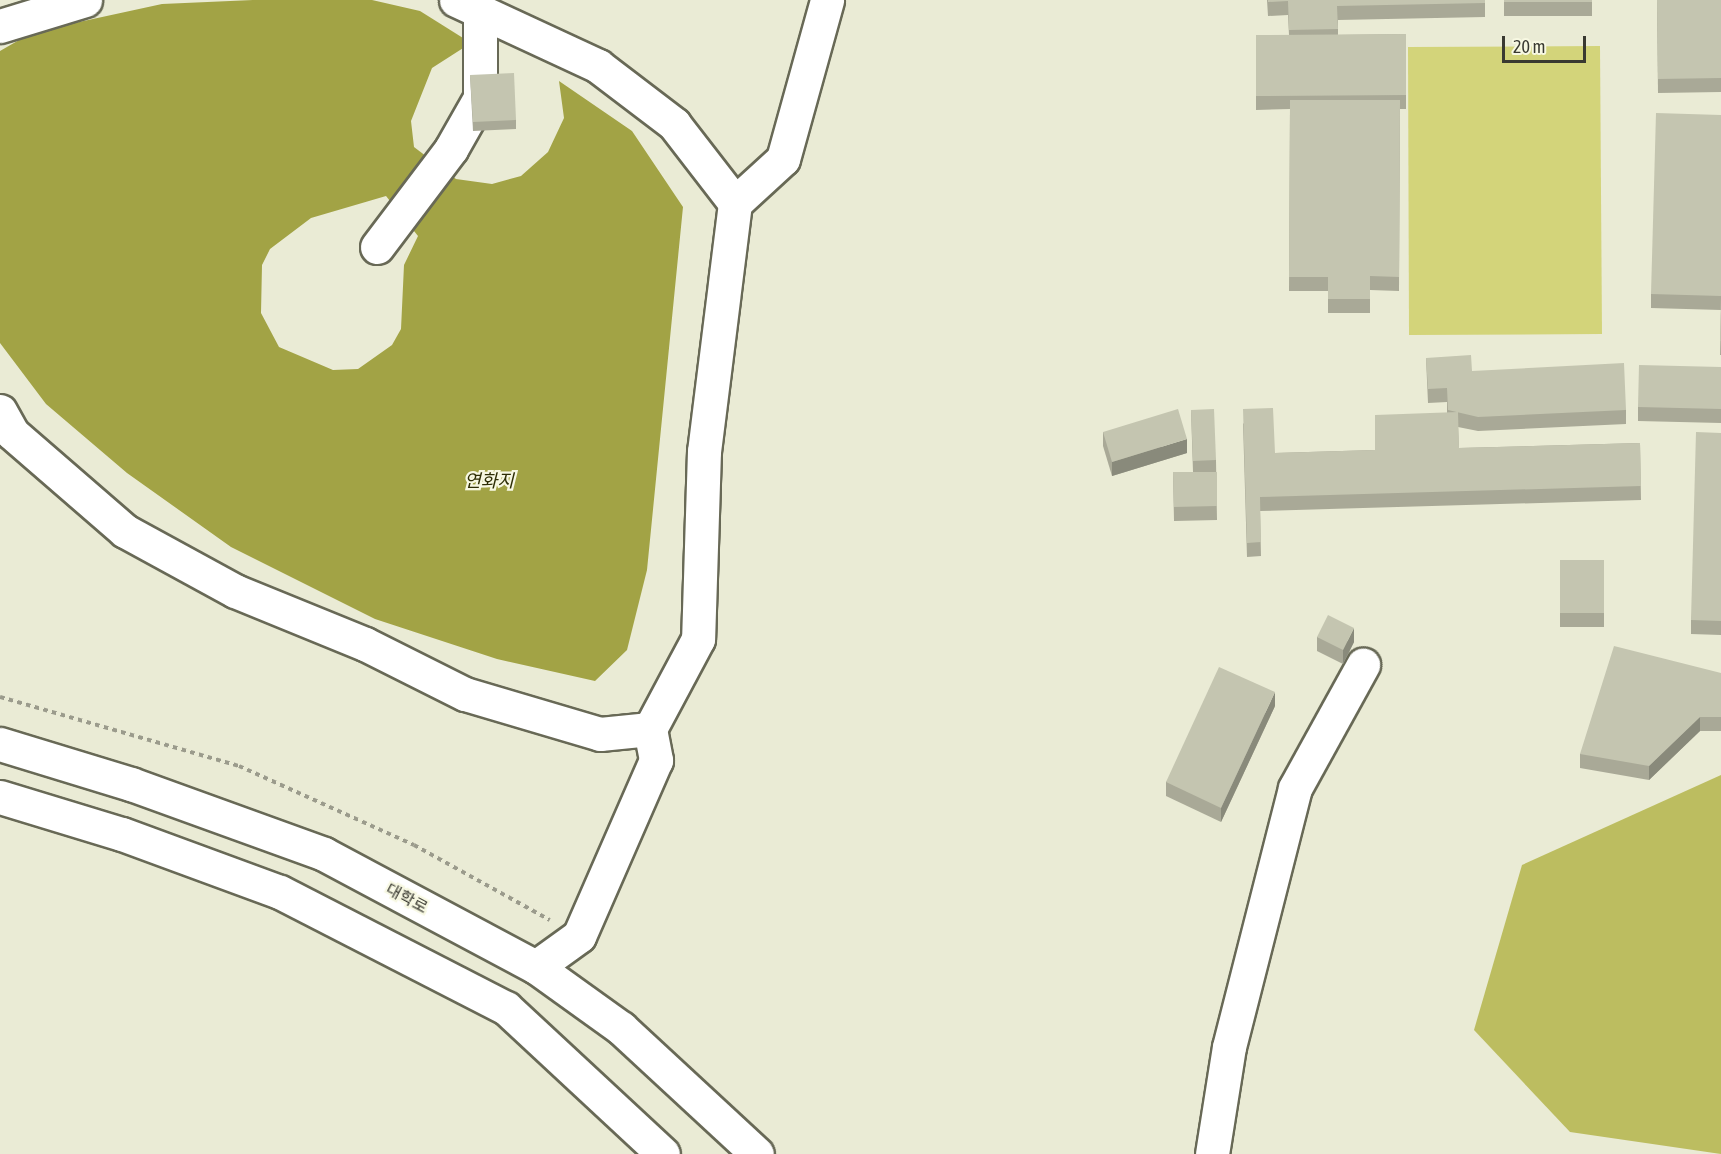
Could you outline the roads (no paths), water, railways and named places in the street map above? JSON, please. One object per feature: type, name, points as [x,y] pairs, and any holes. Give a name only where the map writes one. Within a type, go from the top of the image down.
[{"type":"street","points":[[0,26],[85,0]]},
{"type":"street","points":[[536,967],[579,936],[656,760],[650,729],[698,639],[704,451],[735,203],[783,159],[827,0]]},
{"type":"street","points":[[468,6],[598,66],[674,124],[735,203]]},
{"type":"street","points":[[377,247],[451,149],[480,98],[468,6]]},
{"type":"street","points":[[0,411],[12,433],[125,531],[235,591],[365,644],[465,694],[600,734],[650,729]]},
{"type":"street","points":[[1212,1154],[1229,1047],[1295,788],[1362,665]]},
{"type":"street","name":"대학로","points":[[0,744],[131,784],[324,854],[536,967],[621,1028],[757,1154]]},
{"type":"street","points":[[0,797],[122,834],[280,892],[506,1008],[663,1154]]},
{"type":"water","name":"연화지","points":[[253,0],[372,0],[420,11],[471,43],[432,68],[411,121],[414,147],[456,179],[492,184],[521,176],[548,152],[564,118],[559,81],[632,131],[683,207],[647,570],[627,650],[595,681],[497,659],[375,619],[231,547],[127,473],[46,404],[0,343],[0,51],[33,32],[162,4]],"holes":[[[386,196],[418,236],[404,265],[401,329],[392,345],[358,369],[333,370],[279,347],[261,313],[262,265],[270,249],[311,218]]]}]
